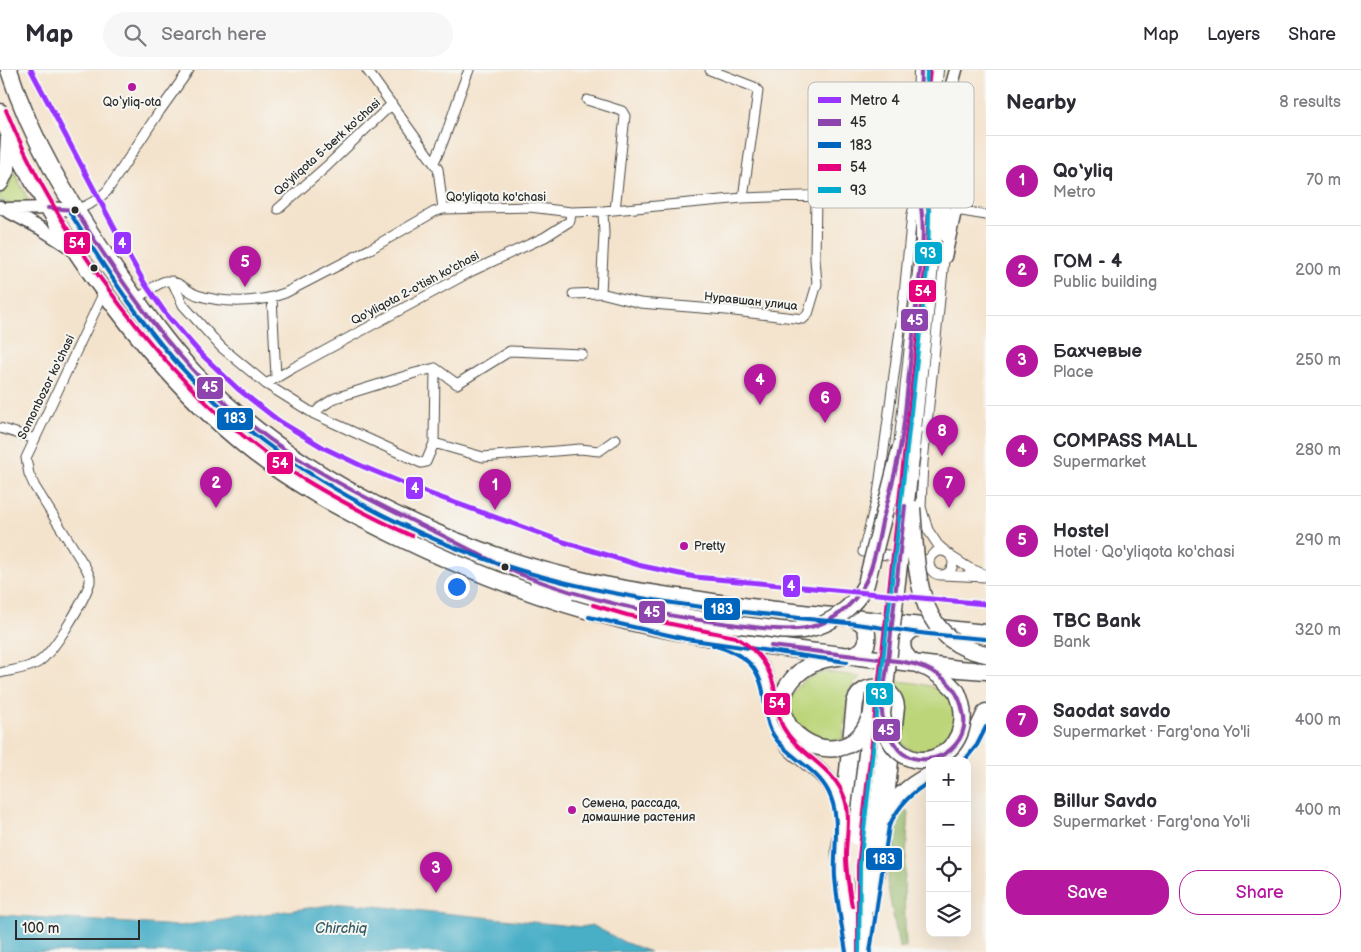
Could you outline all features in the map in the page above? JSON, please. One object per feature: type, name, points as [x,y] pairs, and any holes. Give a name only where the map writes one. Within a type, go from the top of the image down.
[{"type":"highway","points":[[9,70],[40,148],[75,210],[136,300],[171,346],[196,374],[252,425],[331,479],[393,513],[524,576],[575,592],[645,609],[740,626],[800,631],[821,625],[850,606],[866,584],[907,448]]},
{"type":"highway","points":[[0,112],[27,171],[48,208],[104,292],[133,330],[166,369],[221,425],[262,459],[326,500],[409,542],[500,581],[561,603],[626,621],[715,639],[986,671]]},
{"type":"highway","points":[[0,183],[7,168],[9,134]]},
{"type":"highway","points":[[907,448],[916,547],[925,606],[933,622],[946,637],[964,648],[986,654]]},
{"type":"highway","points":[[853,952],[854,879],[863,838],[907,448]]},
{"type":"highway","points":[[448,538],[523,566],[597,584],[769,610],[986,633]]},
{"type":"highway","points":[[854,618],[865,626],[868,640],[861,652],[821,660],[801,671],[787,688],[784,696],[784,710],[789,726],[797,736],[815,747],[825,748],[836,748],[847,744],[862,733],[877,713]]},
{"type":"highway","points":[[877,713],[888,736],[896,748],[903,754],[921,760],[941,758],[958,745],[965,730],[966,713],[962,702],[956,692],[939,675],[910,661],[902,650],[904,636],[908,631],[921,627]]},
{"type":"highway","points":[[715,639],[737,646],[750,654],[760,666],[768,684],[772,715],[777,730],[792,748],[822,772],[832,785],[839,801],[842,825]]},
{"type":"highway","points":[[853,952],[840,877],[840,849],[855,702],[858,695],[864,690],[875,687],[883,688],[889,692],[894,697],[896,707],[883,824],[864,952]]},
{"type":"highway","points":[[959,757],[972,742],[986,712]]},
{"type":"highway","points":[[883,824],[890,809],[900,796],[926,777]]},
{"type":"highway","points":[[863,838],[864,952]]},
{"type":"main road","points":[[907,448],[923,245],[922,208]]},
{"type":"main road","points":[[907,448],[934,237],[935,208]]},
{"type":"street","points":[[2,211],[48,208],[75,210],[86,207],[97,200],[107,191],[189,70]]},
{"type":"street","points":[[367,70],[438,169],[443,209]]},
{"type":"street","points":[[434,162],[441,148],[469,70]]},
{"type":"street","points":[[710,70],[754,87],[758,91],[743,198]]},
{"type":"street","points":[[587,100],[622,111],[625,116],[615,210]]},
{"type":"street","name":"Qo'yliqota 5-berk ko'chasi","points":[[278,209],[327,166],[392,104]]},
{"type":"street","name":"Qo'yliqota ko'chasi","points":[[172,281],[195,294],[219,301],[272,298],[370,249],[434,212],[443,209],[530,207],[571,212],[603,211],[743,198],[808,195]]},
{"type":"street","name":"Нуравшан улица","points":[[601,293],[640,303],[803,319],[808,314],[817,284],[814,259],[816,208]]},
{"type":"street","points":[[914,208],[902,315],[878,494],[863,552],[929,560]]},
{"type":"street","points":[[945,208],[945,257],[932,371],[921,496],[923,517],[928,530],[938,545],[969,568],[986,576]]},
{"type":"street","points":[[945,257],[956,210],[986,215]]},
{"type":"street","points":[[2,211],[47,232],[75,250]]},
{"type":"street","points":[[573,294],[601,293],[604,234],[603,211]]},
{"type":"street","name":"Qo'yliqota 2-o'tish ko'chasi","points":[[266,384],[472,270],[545,237],[570,221],[571,212]]},
{"type":"street","points":[[136,300],[163,282],[172,281],[184,305],[221,347],[266,384],[314,414],[421,463],[426,462],[434,443],[435,368]]},
{"type":"street","name":"Somonbozor ko'chasi","points":[[0,673],[31,666],[48,654],[62,634],[90,582],[90,576],[86,568],[42,499],[29,474],[26,458],[104,292]]},
{"type":"street","points":[[272,298],[276,377]]},
{"type":"street","points":[[314,414],[321,407],[336,398],[415,372],[435,368],[457,384],[510,351],[582,354]]},
{"type":"street","points":[[0,428],[35,439]]},
{"type":"street","points":[[434,443],[483,457],[580,449],[599,451],[616,439]]},
{"type":"street","points":[[878,494],[884,504],[898,512],[909,509],[921,496]]},
{"type":"street","points":[[942,574],[949,571],[953,564],[948,554],[937,551],[929,560],[932,570],[942,574],[986,576]]},
{"type":"green space","points":[[14,171],[29,202],[20,208],[0,200],[0,194],[9,185]]},
{"type":"green space","points":[[827,672],[861,677],[852,686],[848,695],[843,739],[839,740],[812,738],[801,729],[795,720],[792,709],[792,699],[803,681],[814,675]]},
{"type":"green space","points":[[896,681],[937,688],[950,697],[954,704],[957,732],[933,753],[912,751],[902,744],[905,697]]},
{"type":"green space","points":[[898,811],[909,812],[904,889],[906,948],[899,947],[887,883]]},
{"type":"water","name":"Chirchiq","points":[[344,903],[582,927],[592,925],[624,942],[650,952],[0,952],[0,915],[180,926]]},
{"type":"metro line","name":"4","points":[[31,70],[127,252],[145,284],[166,314],[200,353],[238,389],[279,421],[324,448],[425,492],[564,542],[642,566],[695,577],[986,604]]},
{"type":"transit line","name":"45","points":[[921,70],[921,82]]},
{"type":"transit line","name":"93","points":[[927,70],[927,82]]},
{"type":"transit line","name":"54","points":[[929,82],[930,70]]},
{"type":"transit line","name":"54","points":[[6,110],[28,159],[86,258],[158,352],[198,394],[239,432],[282,465],[313,485],[412,536]]},
{"type":"transit line","name":"45","points":[[48,208],[75,210],[133,297],[176,352],[225,402],[251,425],[314,469],[500,565],[550,585],[600,600],[652,612],[704,621],[791,630],[820,624],[833,618],[846,608],[864,585],[874,559],[898,460],[904,422],[922,249],[921,208]]},
{"type":"transit line","name":"93","points":[[859,952],[860,865],[928,261],[928,208]]},
{"type":"transit line","name":"54","points":[[858,952],[858,866],[927,252],[929,208]]},
{"type":"transit line","name":"183","points":[[70,213],[143,321],[193,380],[231,415],[272,448],[317,478],[364,505],[414,530],[464,551],[514,568],[563,582],[634,597],[740,612],[985,639]]},
{"type":"transit line","name":"45","points":[[888,660],[905,506]]},
{"type":"transit line","name":"54","points":[[593,605],[627,615],[735,637],[744,642],[758,655],[772,679],[781,724],[798,746],[833,778],[845,799],[848,820],[847,869],[852,906]]},
{"type":"transit line","name":"183","points":[[589,617],[686,639],[847,662]]},
{"type":"transit line","name":"183","points":[[713,645],[733,652],[749,662],[759,677],[771,731],[777,740],[815,775],[828,791],[835,811],[835,877],[846,952]]},
{"type":"transit line","name":"45","points":[[771,646],[888,660]]},
{"type":"transit line","name":"45","points":[[888,660],[900,661],[924,668],[945,680],[953,689],[959,699],[964,716],[964,724],[959,740],[947,752],[940,756],[916,759],[902,753],[893,742],[886,728],[882,713],[888,660]]},
{"type":"transit line","name":"183","points":[[967,757],[977,745],[986,727]]},
{"type":"transit line","name":"183","points":[[870,952],[889,826],[906,801],[926,784]]},
{"type":"place","name":"Qo‘yliq-ota","points":[[132,87]]},
{"type":"place","name":"Hostel","points":[[245,287]]},
{"type":"place","name":"COMPASS MALL","points":[[760,405]]},
{"type":"place","name":"TBC Bank","points":[[825,423]]},
{"type":"place","name":"Billur Savdo","points":[[942,456]]},
{"type":"place","name":"ГОМ - 4","points":[[216,508]]},
{"type":"place","name":"Saodat savdo","points":[[949,508]]},
{"type":"place","name":"Qo‘yliq","points":[[495,510]]},
{"type":"place","name":"Pretty","points":[[684,546]]},
{"type":"place","name":"Семена, рассада, домашние растения","points":[[572,810]]},
{"type":"place","name":"Бахчевые","points":[[436,893]]}]
